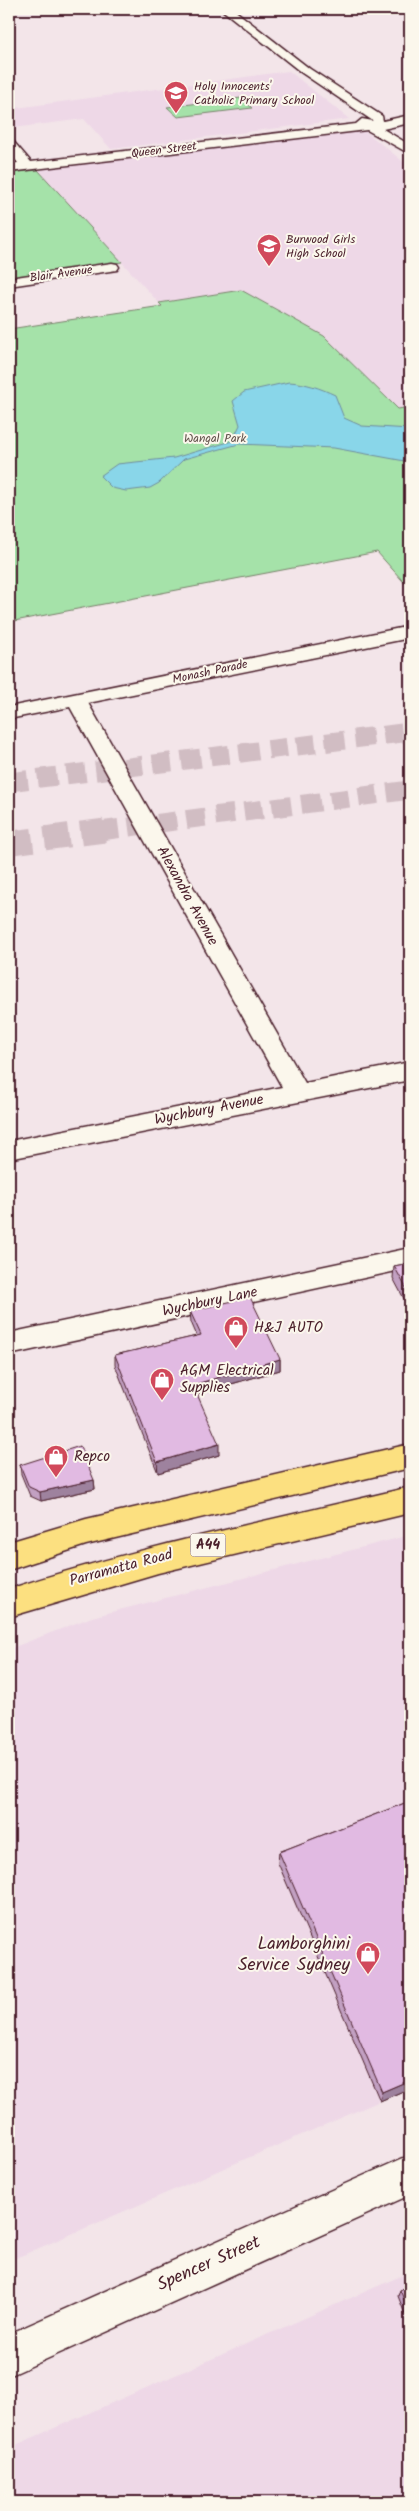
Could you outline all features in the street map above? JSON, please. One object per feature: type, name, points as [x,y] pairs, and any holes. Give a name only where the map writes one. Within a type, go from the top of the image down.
[{"type":"highway","points":[[9,1556],[86,1532],[410,1456]]},
{"type":"highway","name":"Parramatta Road","points":[[9,1603],[66,1583],[197,1548],[410,1500]]},
{"type":"street","points":[[226,9],[326,85],[333,96],[410,150]]},
{"type":"street","name":"Queen Street","points":[[9,168],[410,118]]},
{"type":"street","points":[[9,144],[28,166]]},
{"type":"street","name":"Blair Avenue","points":[[9,282],[112,267]]},
{"type":"street","name":"Monash Parade","points":[[9,713],[410,632]]},
{"type":"street","name":"Alexandra Avenue","points":[[76,700],[298,1093]]},
{"type":"street","name":"Wychbury Avenue","points":[[9,1150],[410,1071]]},
{"type":"street","name":"Wychbury Lane","points":[[9,1344],[410,1258]]},
{"type":"street","name":"Spencer Street","points":[[9,2355],[410,2175]]},
{"type":"shaded area","name":"Holy Innocents' Catholic Primary School","points":[[289,71],[349,119],[111,149],[84,119],[13,128],[9,123],[9,109]]},
{"type":"shaded area","name":"Burwood Girls High School","points":[[361,128],[410,167],[410,407],[398,409],[324,336],[241,290],[159,303],[38,170]]},
{"type":"shaded area","points":[[410,1535],[410,2088],[9,2261],[9,1649],[92,1617]]},
{"type":"shaded area","points":[[410,2272],[410,2502],[9,2502],[9,2448]]},
{"type":"green space","points":[[241,98],[252,108],[178,117],[167,107]]},
{"type":"green space","points":[[38,170],[122,262],[9,278],[9,173]]},
{"type":"green space","name":"Wangal Park","points":[[241,290],[324,336],[398,409],[410,407],[410,589],[377,552],[9,622],[9,329],[162,306],[159,303]]},
{"type":"water","points":[[289,382],[313,386],[335,395],[344,418],[362,426],[410,429],[410,462],[334,448],[239,444],[184,459],[159,483],[150,488],[126,491],[112,488],[100,476],[117,464],[174,458],[232,441],[240,425],[233,401],[244,392]]},
{"type":"building","points":[[410,1263],[410,1295],[394,1266]]},
{"type":"building","points":[[250,1297],[280,1359],[193,1385],[219,1444],[157,1462],[115,1355],[201,1335],[190,1311]]},
{"type":"building","points":[[80,1446],[94,1480],[40,1492],[29,1487],[20,1465]]},
{"type":"building","name":"Lamborghini Service Sydney","points":[[410,1801],[410,2080],[382,2092],[279,1852]]},
{"type":"building","points":[[410,2285],[410,2314],[400,2290]]},
{"type":"tunnel","points":[[9,782],[410,732]]},
{"type":"tunnel","points":[[100,831],[410,790]]},
{"type":"tunnel","points":[[9,843],[109,830]]},
{"type":"place","name":"Holy Innocents' Catholic Primary School","points":[[176,114]]},
{"type":"place","name":"Burwood Girls High School","points":[[269,267]]},
{"type":"place","name":"H&J AUTO","points":[[236,1349]]},
{"type":"place","name":"AGM Electrical Supplies","points":[[162,1401]]},
{"type":"place","name":"Repco","points":[[56,1478]]},
{"type":"place","name":"Lamborghini Service Sydney","points":[[368,1975]]}]
